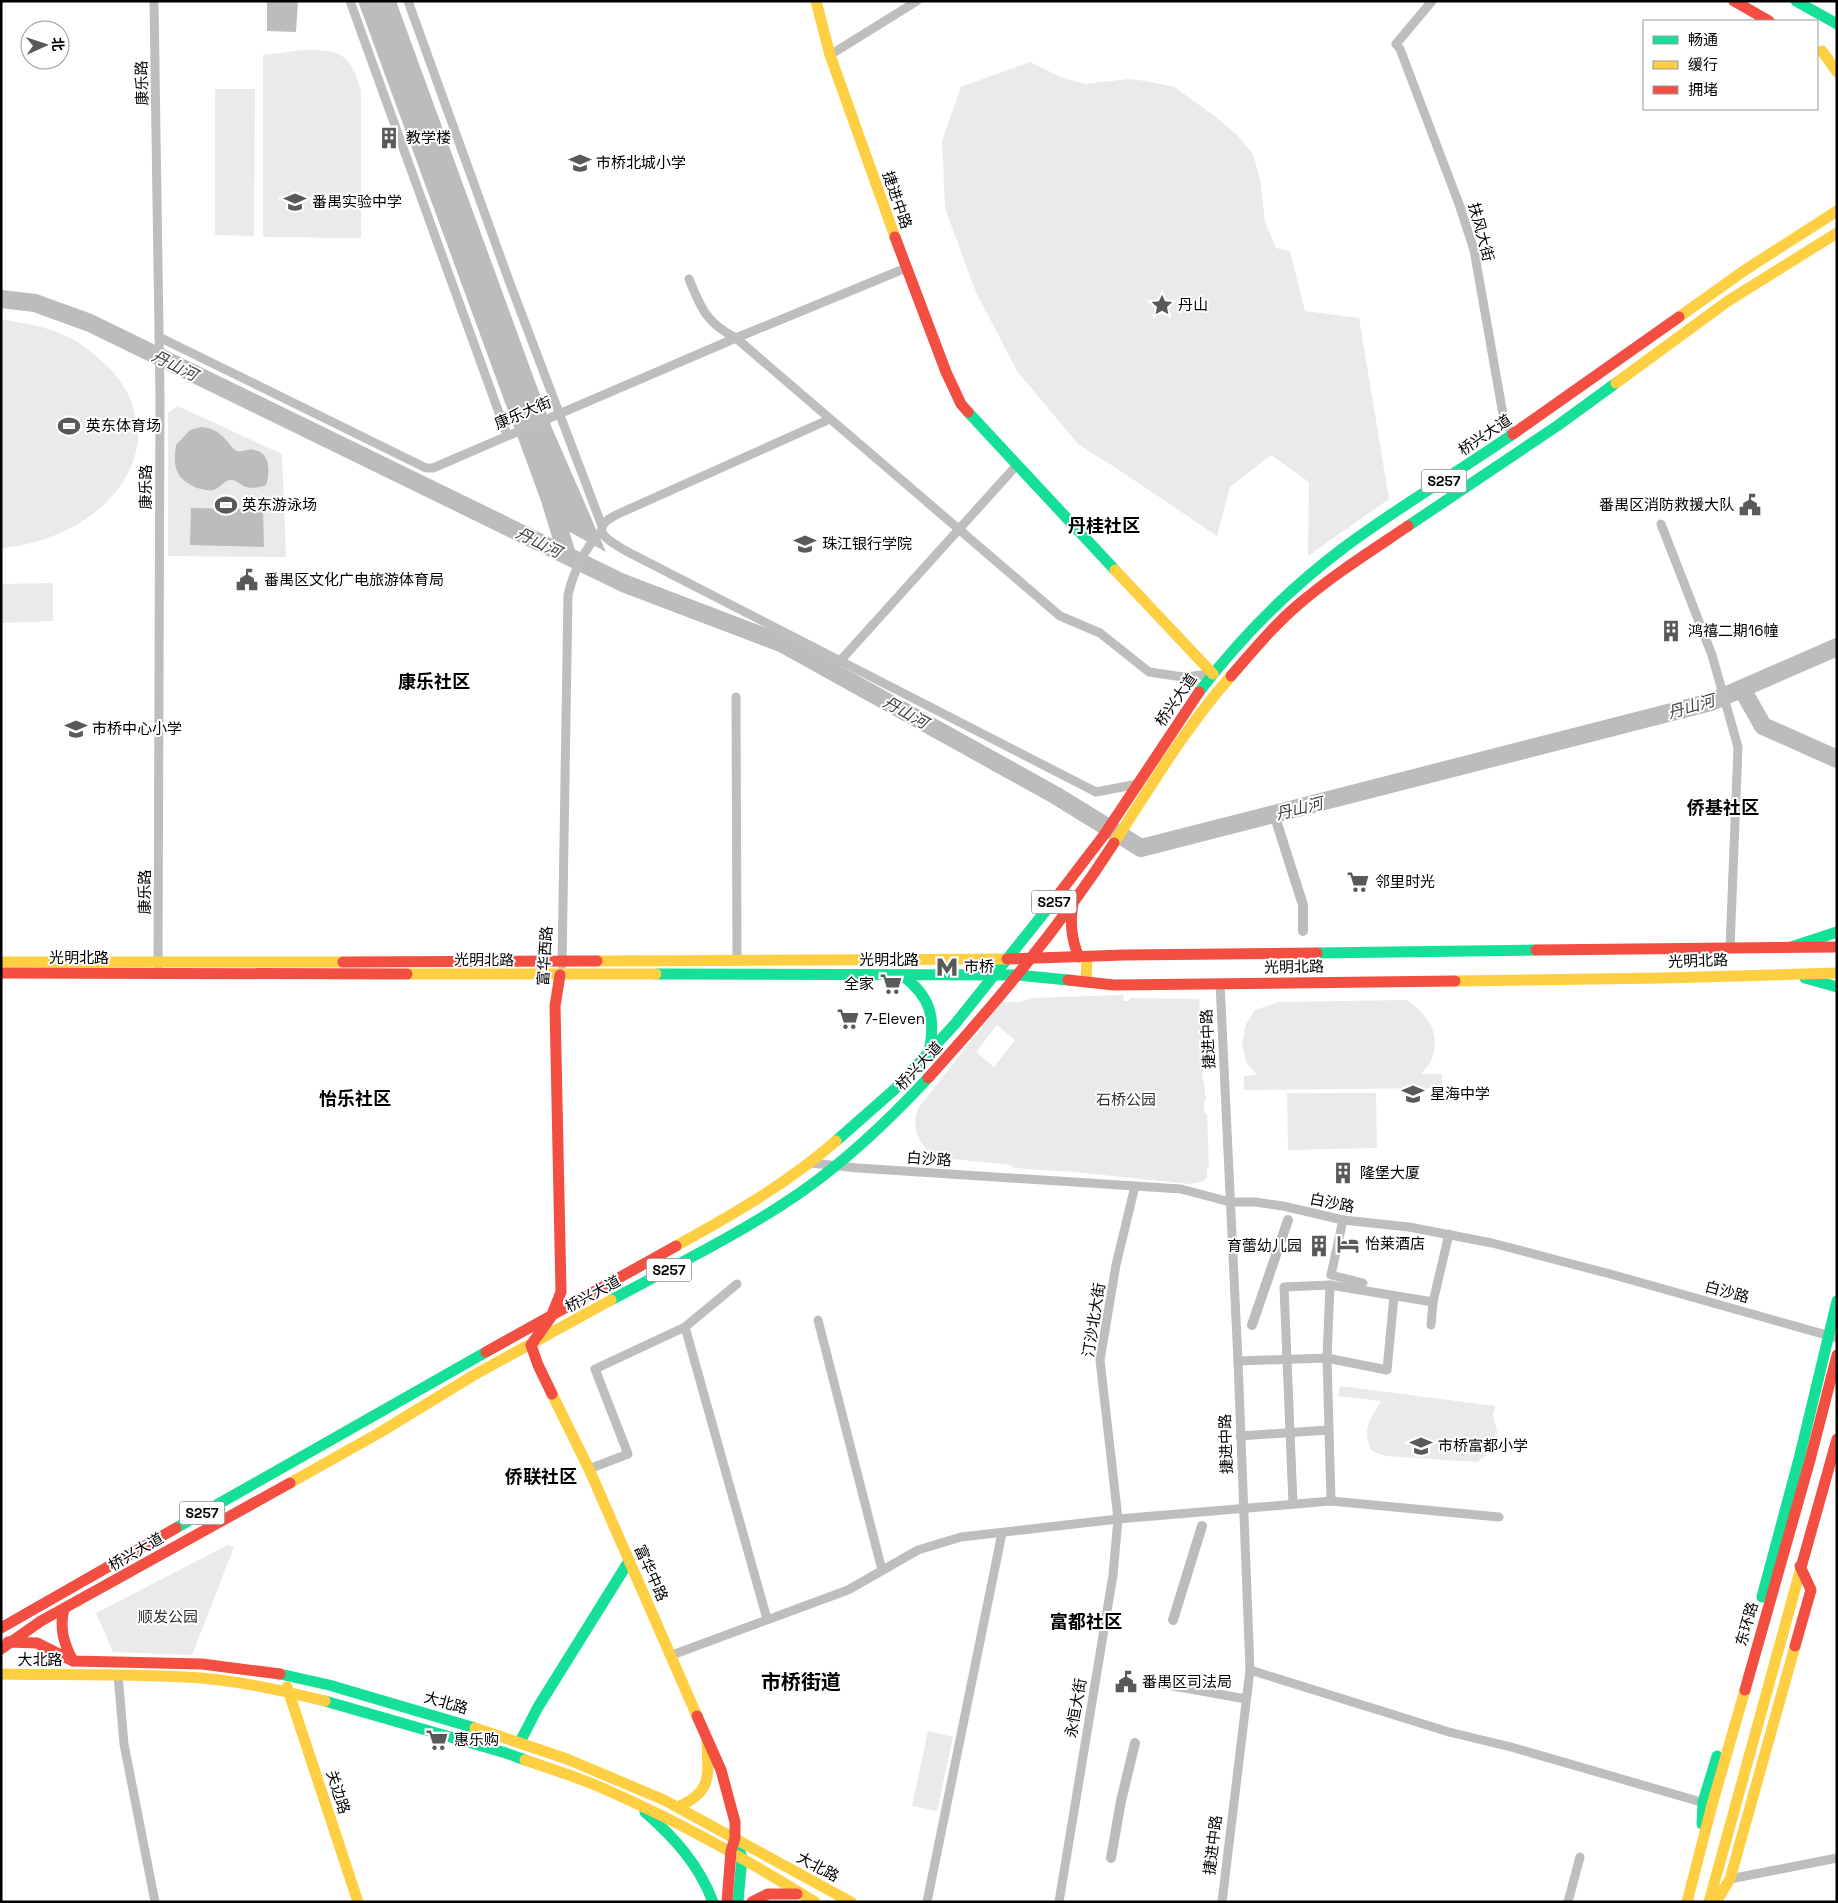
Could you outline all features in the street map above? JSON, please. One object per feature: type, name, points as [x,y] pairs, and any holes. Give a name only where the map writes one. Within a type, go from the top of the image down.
[{"type":"main road","name":"捷进中路","points":[[816,1],[830,55],[906,268],[946,372],[961,404],[1016,466],[1212,674]]},
{"type":"main road","points":[[1734,1],[1767,20]]},
{"type":"main road","points":[[1796,1],[1837,24]]},
{"type":"main road","points":[[1819,50],[1837,60]]},
{"type":"main road","points":[[1819,50],[1837,72]]},
{"type":"main road","name":"桥兴大道","points":[[1,1628],[455,1369],[700,1233],[749,1204],[811,1163],[883,1100],[929,1052],[995,976],[1098,844],[1212,674],[1266,614],[1318,568],[1354,540],[1513,434],[1745,270],[1837,210]]},
{"type":"main road","name":"桥兴大道","points":[[4,1645],[41,1621],[300,1475],[379,1433],[474,1376],[757,1220],[788,1201],[835,1166],[901,1107],[986,1014],[1073,903],[1108,854],[1179,743],[1217,692],[1273,629],[1299,604],[1348,566],[1572,415],[1728,301],[1835,235]]},
{"type":"main road","points":[[1073,903],[1070,924],[1072,942],[1083,957],[1086,982]]},
{"type":"main road","points":[[1791,947],[1837,932]]},
{"type":"main road","name":"光明北路","points":[[1,973],[158,968],[562,962],[1028,959],[1837,947]]},
{"type":"main road","name":"光明北路","points":[[1,962],[158,968],[560,975],[1017,975],[1114,984],[1837,973]]},
{"type":"main road","points":[[1791,974],[1837,987]]},
{"type":"main road","name":"富华西路","points":[[551,1317],[560,1292],[556,1006],[560,975]]},
{"type":"main road","points":[[902,975],[914,982],[921,990],[929,1006],[933,1030],[929,1052]]},
{"type":"main road","points":[[1686,1902],[1703,1840],[1701,1815],[1707,1803],[1832,1336],[1837,1301]]},
{"type":"main road","points":[[531,1345],[551,1317]]},
{"type":"main road","name":"富华中路","points":[[531,1345],[538,1365],[590,1469],[721,1770],[735,1822],[736,1838],[731,1851],[727,1902]]},
{"type":"main road","name":"东环路","points":[[1707,1803],[1802,1486],[1837,1355]]},
{"type":"main road","points":[[1708,1902],[1837,1437],[1818,1429],[1800,1454]]},
{"type":"main road","points":[[1802,1486],[1822,1494]]},
{"type":"main road","points":[[520,1742],[538,1708],[629,1561]]},
{"type":"main road","points":[[1716,1902],[1730,1879],[1811,1590],[1800,1566]]},
{"type":"main road","points":[[64,1609],[61,1625],[62,1634],[73,1660]]},
{"type":"main road","name":"大北路","points":[[4,1645],[37,1643],[73,1660],[202,1664],[233,1667],[330,1684],[520,1742],[590,1768],[678,1807],[852,1902]]},
{"type":"main road","name":"大北路","points":[[1,1674],[186,1677],[231,1682],[289,1692],[355,1709],[506,1753],[564,1773],[634,1802],[742,1857],[815,1902]]},
{"type":"main road","name":"关边路","points":[[284,1675],[358,1902]]},
{"type":"main road","points":[[678,1807],[696,1798],[705,1787],[708,1778],[708,1737]]},
{"type":"main road","points":[[634,1802],[667,1831],[686,1852],[700,1872],[713,1902]]},
{"type":"main road","points":[[736,1838],[742,1857],[738,1902]]},
{"type":"main road","points":[[752,1902],[764,1895],[774,1893],[802,1894]]},
{"type":"street","name":"康乐路","points":[[154,1],[160,398],[158,968]]},
{"type":"street","points":[[350,1],[507,435]]},
{"type":"street","points":[[408,1],[508,278],[555,415],[606,539],[1096,792],[1138,784]]},
{"type":"street","points":[[830,55],[917,1]]},
{"type":"street","name":"扶风大街","points":[[1432,1],[1396,44],[1400,49],[1459,204],[1474,250],[1504,420],[1513,434]]},
{"type":"street","name":"康乐大街","points":[[159,337],[426,468],[436,467],[736,338],[906,268]]},
{"type":"street","points":[[689,279],[702,310],[719,330],[736,338],[1060,616],[1100,633],[1149,672],[1183,677],[1212,674]]},
{"type":"street","name":"富华西路","points":[[560,975],[562,962],[568,595],[572,579],[594,539],[602,529],[605,520],[830,419]]},
{"type":"street","points":[[840,661],[1016,466]]},
{"type":"street","points":[[1661,524],[1712,655],[1738,747],[1730,948]]},
{"type":"street","points":[[736,697],[737,961]]},
{"type":"street","name":"捷进中路","points":[[1220,983],[1250,1670],[1222,1902]]},
{"type":"street","name":"白沙路","points":[[811,1163],[1181,1189],[1230,1202],[1274,1204],[1343,1220],[1408,1227],[1502,1246],[1832,1336]]},
{"type":"street","name":"汀沙北大街","points":[[1118,1519],[1100,1360],[1116,1265],[1135,1186]]},
{"type":"street","points":[[1343,1220],[1331,1275],[1363,1283]]},
{"type":"street","points":[[1431,1325],[1433,1302],[1449,1234]]},
{"type":"street","points":[[590,1469],[628,1454],[595,1369],[684,1327],[737,1284]]},
{"type":"street","points":[[1293,1504],[1284,1287],[1330,1286],[1433,1302]]},
{"type":"street","points":[[1330,1286],[1327,1358],[1331,1501]]},
{"type":"street","points":[[1238,1361],[1327,1358],[1387,1370],[1394,1296]]},
{"type":"street","points":[[818,1320],[882,1570]]},
{"type":"street","points":[[684,1327],[767,1620]]},
{"type":"street","points":[[1240,1436],[1328,1430]]},
{"type":"street","points":[[672,1655],[848,1590],[918,1550],[961,1537],[1118,1519],[1331,1501],[1499,1517]]},
{"type":"street","name":"永恒大街","points":[[1059,1902],[1113,1574],[1118,1519]]},
{"type":"street","points":[[927,1902],[1002,1532]]},
{"type":"street","points":[[1250,1670],[1449,1732],[1511,1747],[1707,1803]]},
{"type":"street","points":[[118,1675],[124,1744],[155,1902]]},
{"type":"street","points":[[1151,1682],[1246,1699]]},
{"type":"street","points":[[1568,1902],[1580,1857]]},
{"type":"street","points":[[1730,1879],[1837,1858]]},
{"type":"green space","points":[[304,50],[328,51],[343,57],[353,69],[361,91],[361,238],[263,237],[263,55]]},
{"type":"green space","points":[[1030,62],[1061,77],[1085,84],[1129,79],[1174,87],[1216,117],[1236,134],[1253,154],[1260,179],[1265,222],[1276,248],[1290,251],[1305,311],[1359,318],[1389,499],[1308,556],[1309,482],[1271,455],[1230,487],[1217,536],[1078,444],[1017,371],[975,290],[945,208],[942,141],[961,87]]},
{"type":"green space","points":[[215,89],[255,89],[254,236],[215,235]]},
{"type":"green space","name":"英东体育场","points":[[1,319],[57,332],[76,341],[107,366],[118,378],[130,399],[135,414],[138,441],[132,464],[122,484],[107,502],[89,517],[46,539],[1,548]]},
{"type":"green space","name":"英东游泳场","points":[[178,406],[282,454],[286,557],[168,556],[168,413]]},
{"type":"green space","points":[[53,583],[53,621],[1,623],[1,584]]},
{"type":"green space","name":"石桥公园","points":[[1123,995],[1124,1001],[1129,1001],[1129,998],[1199,999],[1202,1015],[1204,1049],[1201,1050],[1204,1053],[1204,1070],[1202,1071],[1206,1100],[1204,1101],[1204,1112],[1207,1114],[1209,1166],[1207,1167],[1207,1177],[1202,1182],[1190,1184],[1074,1172],[1013,1168],[1012,1165],[942,1158],[934,1155],[922,1144],[916,1131],[915,1123],[919,1107],[1002,1002],[1020,1002],[1031,998]],"holes":[[[997,1025],[1015,1040],[994,1067],[976,1052]]]},
{"type":"green space","points":[[1406,1000],[1426,1018],[1434,1034],[1434,1051],[1431,1061],[1421,1074],[1442,1074],[1442,1088],[1244,1090],[1244,1076],[1257,1075],[1246,1062],[1242,1043],[1246,1024],[1255,1010],[1279,1002]]},
{"type":"green space","points":[[1287,1093],[1376,1093],[1377,1148],[1288,1150]]},
{"type":"green space","points":[[1340,1386],[1495,1406],[1493,1415],[1497,1431],[1496,1443],[1490,1453],[1477,1462],[1385,1456],[1372,1451],[1367,1437],[1368,1425],[1381,1401],[1338,1396]]},
{"type":"green space","name":"顺发公园","points":[[228,1545],[234,1547],[192,1655],[113,1652],[96,1613]]},
{"type":"green space","points":[[928,1731],[953,1737],[937,1811],[912,1806]]},
{"type":"shaded area","points":[[267,1],[298,1],[296,32],[267,31]]},
{"type":"shaded area","points":[[358,1],[396,1],[552,428],[606,552],[548,520]]},
{"type":"shaded area","points":[[201,427],[212,429],[218,433],[237,451],[251,450],[264,455],[268,464],[266,485],[249,488],[234,480],[230,480],[216,489],[208,490],[196,488],[181,478],[176,468],[176,445],[190,430]]},
{"type":"shaded area","points":[[191,508],[263,509],[264,547],[190,545]]},
{"type":"waterway","name":"丹山河","points":[[1,299],[35,303],[90,323],[623,583],[781,643],[1055,795],[1141,848],[1711,702],[1837,647]]},
{"type":"waterway","points":[[551,503],[567,555]]},
{"type":"waterway","points":[[1742,689],[1763,726],[1837,759]]},
{"type":"waterway","points":[[1274,814],[1303,905],[1303,931]]},
{"type":"waterway","points":[[1252,1325],[1288,1220]]},
{"type":"waterway","points":[[1173,1620],[1202,1526]]},
{"type":"waterway","points":[[1111,1858],[1121,1801],[1135,1743]]},
{"type":"traffic: fast","points":[[1796,1],[1837,24]]},
{"type":"traffic: fast","points":[[1408,526],[1557,426],[1616,383]]},
{"type":"traffic: fast","points":[[968,412],[1115,570]]},
{"type":"traffic: fast","points":[[1199,692],[1249,632],[1306,578],[1387,517],[1513,434]]},
{"type":"traffic: fast","points":[[836,1141],[895,1089],[955,1024],[1052,903]]},
{"type":"traffic: fast","points":[[1791,947],[1837,932]]},
{"type":"traffic: fast","points":[[1317,953],[1536,950]]},
{"type":"traffic: fast","points":[[656,974],[1017,975],[1068,980]]},
{"type":"traffic: fast","points":[[902,975],[919,991],[929,1009],[932,1028],[929,1052]]},
{"type":"traffic: fast","points":[[1805,978],[1837,987]]},
{"type":"traffic: fast","points":[[611,1300],[734,1234],[804,1190],[869,1137],[928,1078]]},
{"type":"traffic: fast","points":[[1762,1597],[1800,1455],[1837,1301]]},
{"type":"traffic: fast","points":[[176,1528],[486,1352]]},
{"type":"traffic: fast","points":[[520,1742],[538,1707],[629,1561]]},
{"type":"traffic: fast","points":[[280,1674],[329,1685],[475,1728]]},
{"type":"traffic: fast","points":[[325,1701],[525,1760]]},
{"type":"traffic: fast","points":[[1702,1824],[1703,1802],[1717,1756]]},
{"type":"traffic: fast","points":[[645,1812],[685,1853],[701,1876],[713,1902]]},
{"type":"traffic: fast","points":[[738,1902],[742,1857],[740,1852]]},
{"type":"traffic: slow","points":[[816,1],[830,55],[895,237]]},
{"type":"traffic: slow","points":[[1822,51],[1837,72]]},
{"type":"traffic: slow","points":[[1679,317],[1745,270],[1837,211]]},
{"type":"traffic: slow","points":[[1616,383],[1728,301],[1837,233]]},
{"type":"traffic: slow","points":[[1115,570],[1213,674]]},
{"type":"traffic: slow","points":[[1114,843],[1184,736],[1231,676]]},
{"type":"traffic: slow","points":[[1086,982],[1087,957]]},
{"type":"traffic: slow","points":[[597,961],[1007,959]]},
{"type":"traffic: slow","points":[[1,962],[343,962]]},
{"type":"traffic: slow","points":[[1455,981],[1837,973]]},
{"type":"traffic: slow","points":[[407,974],[656,974]]},
{"type":"traffic: slow","points":[[676,1246],[779,1185],[836,1141]]},
{"type":"traffic: slow","points":[[290,1483],[379,1433],[474,1375],[611,1300]]},
{"type":"traffic: slow","points":[[552,1394],[589,1469],[697,1716]]},
{"type":"traffic: slow","points":[[1709,1902],[1802,1564]]},
{"type":"traffic: slow","points":[[1716,1902],[1730,1879],[1795,1646]]},
{"type":"traffic: slow","points":[[1,1674],[139,1675],[203,1678],[255,1686],[325,1701]]},
{"type":"traffic: slow","points":[[287,1687],[358,1902]]},
{"type":"traffic: slow","points":[[1687,1902],[1745,1690]]},
{"type":"traffic: slow","points":[[475,1728],[567,1759],[664,1800],[851,1902]]},
{"type":"traffic: slow","points":[[678,1807],[697,1795],[703,1788],[706,1781],[708,1764],[707,1742]]},
{"type":"traffic: slow","points":[[525,1760],[590,1783],[664,1816],[740,1857],[815,1902]]},
{"type":"traffic: jam","points":[[1734,1],[1767,20]]},
{"type":"traffic: jam","points":[[895,237],[946,372],[961,404],[968,412]]},
{"type":"traffic: jam","points":[[1513,434],[1679,317]]},
{"type":"traffic: jam","points":[[1231,676],[1272,629],[1299,604],[1339,573],[1408,526]]},
{"type":"traffic: jam","points":[[1052,903],[1104,835],[1199,692]]},
{"type":"traffic: jam","points":[[928,1078],[978,1022],[1049,935],[1114,843]]},
{"type":"traffic: jam","points":[[1073,903],[1072,931],[1079,957]]},
{"type":"traffic: jam","points":[[1536,950],[1837,947]]},
{"type":"traffic: jam","points":[[1007,959],[1124,955],[1317,953]]},
{"type":"traffic: jam","points":[[343,962],[597,961]]},
{"type":"traffic: jam","points":[[1,973],[407,974]]},
{"type":"traffic: jam","points":[[552,1394],[531,1345],[551,1317],[561,1292],[555,1006],[560,975]]},
{"type":"traffic: jam","points":[[1068,980],[1114,985],[1455,981]]},
{"type":"traffic: jam","points":[[486,1352],[676,1246]]},
{"type":"traffic: jam","points":[[1745,1690],[1810,1460],[1837,1355]]},
{"type":"traffic: jam","points":[[1802,1564],[1837,1439]]},
{"type":"traffic: jam","points":[[1,1649],[41,1621],[290,1483]]},
{"type":"traffic: jam","points":[[1,1628],[176,1528]]},
{"type":"traffic: jam","points":[[1795,1646],[1811,1590],[1800,1566]]},
{"type":"traffic: jam","points":[[64,1609],[63,1636],[73,1661]]},
{"type":"traffic: jam","points":[[8,1642],[37,1643],[73,1661],[202,1664],[280,1674]]},
{"type":"traffic: jam","points":[[697,1716],[721,1770],[735,1822],[735,1838],[731,1851],[727,1902]]},
{"type":"traffic: jam","points":[[752,1902],[768,1894],[797,1894]]},
{"type":"place","name":"教学楼","points":[[389,138]]},
{"type":"place","name":"市桥北城小学","points":[[580,163]]},
{"type":"place","name":"番禺实验中学","points":[[295,202]]},
{"type":"place","name":"丹山","points":[[1162,305]]},
{"type":"place","name":"英东体育场","points":[[69,426]]},
{"type":"place","name":"英东游泳场","points":[[226,505]]},
{"type":"place","name":"番禺区消防救援大队","points":[[1750,505]]},
{"type":"place","name":"珠江银行学院","points":[[805,544]]},
{"type":"place","name":"番禺区文化广电旅游体育局","points":[[247,580]]},
{"type":"place","name":"鸿禧二期16幢","points":[[1671,631]]},
{"type":"place","name":"市桥中心小学","points":[[76,729]]},
{"type":"place","name":"邻里时光","points":[[1358,882]]},
{"type":"place","name":"市桥","points":[[947,967]]},
{"type":"place","name":"全家","points":[[891,984]]},
{"type":"place","name":"7-Eleven","points":[[848,1019]]},
{"type":"place","name":"星海中学","points":[[1413,1094]]},
{"type":"place","name":"隆堡大厦","points":[[1343,1173]]},
{"type":"place","name":"怡莱酒店","points":[[1348,1244]]},
{"type":"place","name":"育蕾幼儿园","points":[[1319,1246]]},
{"type":"place","name":"市桥富都小学","points":[[1421,1446]]},
{"type":"place","name":"番禺区司法局","points":[[1126,1682]]},
{"type":"place","name":"惠乐购","points":[[437,1740]]},
{"type":"district","name":"丹桂社区","points":[[1104,526]]},
{"type":"district","name":"康乐社区","points":[[434,682]]},
{"type":"district","name":"侨基社区","points":[[1723,808]]},
{"type":"district","name":"怡乐社区","points":[[355,1099]]},
{"type":"district","name":"侨联社区","points":[[541,1477]]},
{"type":"district","name":"富都社区","points":[[1086,1622]]},
{"type":"district","name":"市桥街道","points":[[801,1682]]}]
